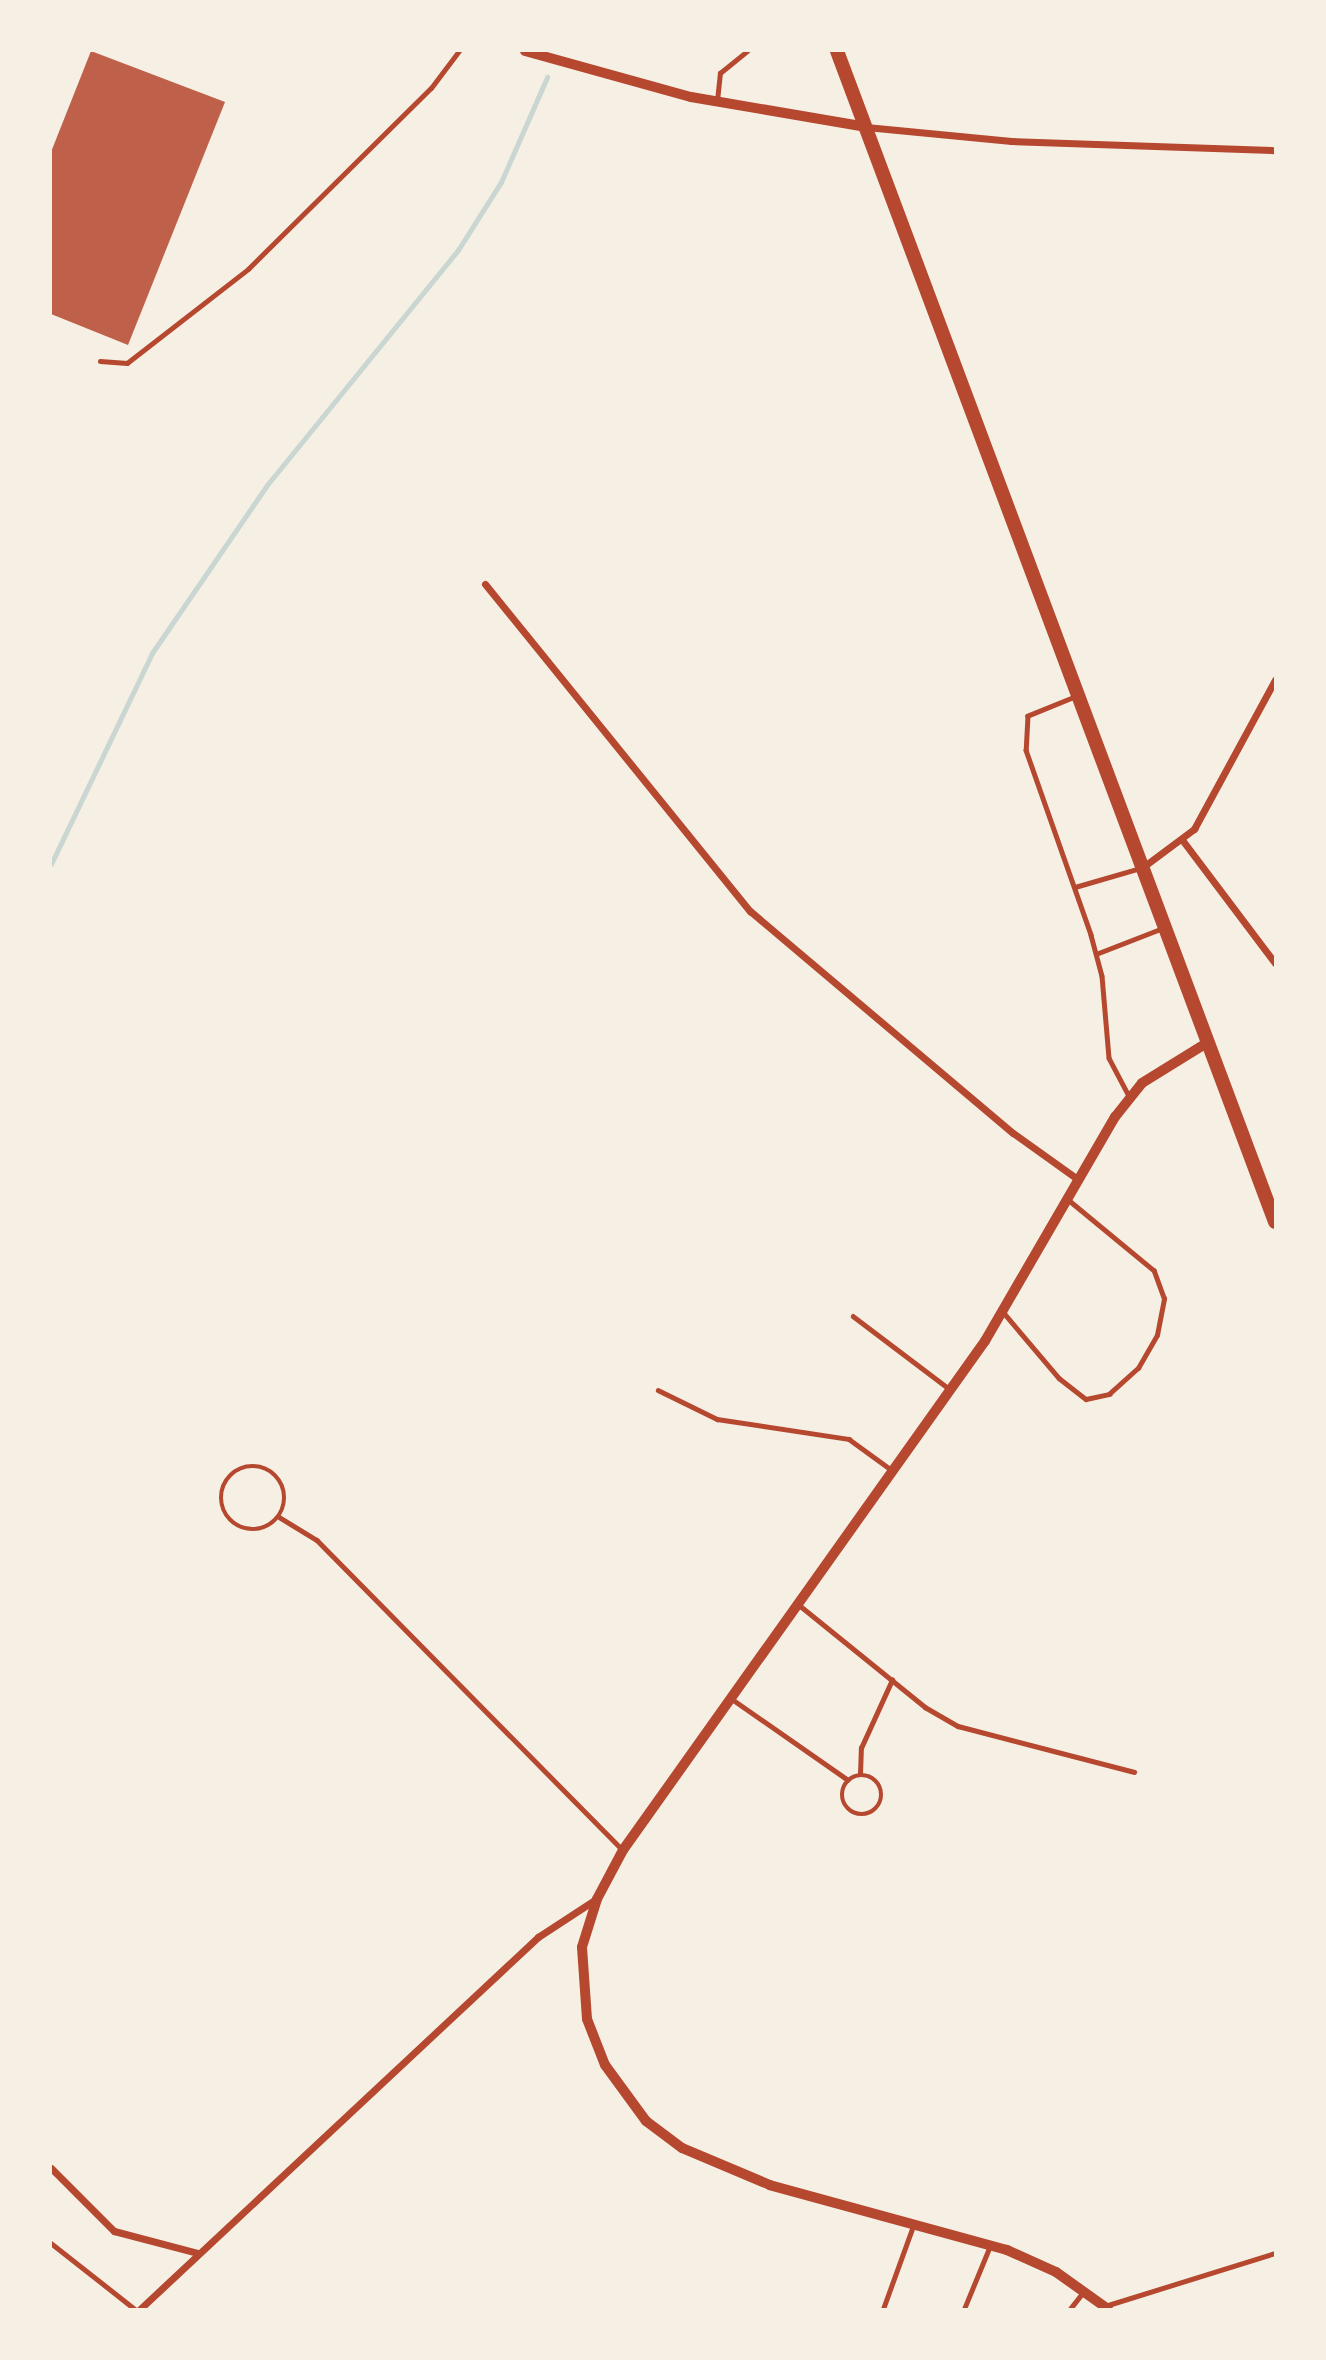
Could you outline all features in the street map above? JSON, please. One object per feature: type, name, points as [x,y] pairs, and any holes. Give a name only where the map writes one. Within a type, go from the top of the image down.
[{"type":"main road","points":[[837,51],[1275,1222]]},
{"type":"street","points":[[525,51],[717,102],[866,127],[1011,141],[1275,150]]},
{"type":"street","points":[[485,584],[750,911],[1013,1133],[1079,1180]]},
{"type":"street","points":[[1143,867],[1183,841],[1275,680]]},
{"type":"street","points":[[1183,841],[1275,963]]},
{"type":"street","points":[[1106,2308],[1084,2290],[1032,2260],[990,2245],[731,2171],[682,2148],[646,2121],[605,2065],[587,2019],[582,1947],[597,1899],[623,1850],[952,1390],[1004,1313],[1079,1180],[1130,1097],[1208,1042]]},
{"type":"street","points":[[137,2309],[538,1937],[597,1899]]},
{"type":"street","points":[[51,2168],[114,2231],[198,2253]]},
{"type":"lane","points":[[100,361],[127,363],[248,269],[431,88],[459,51]]},
{"type":"lane","points":[[717,102],[720,74],[747,51]]},
{"type":"lane","points":[[1078,696],[1028,716],[1023,731],[1096,954],[1109,1058],[1130,1097]]},
{"type":"lane","points":[[1075,887],[1143,867]]},
{"type":"lane","points":[[1096,954],[1165,927]]},
{"type":"lane","points":[[1004,1313],[1059,1378],[1086,1399],[1109,1394],[1138,1368],[1157,1335],[1164,1299],[1154,1271],[1068,1200]]},
{"type":"lane","points":[[853,1316],[952,1390]]},
{"type":"lane","points":[[658,1390],[717,1419],[849,1439],[893,1472]]},
{"type":"lane","points":[[256,1466],[276,1476],[285,1496],[279,1517],[262,1529],[233,1524],[220,1498],[227,1478],[256,1466]]},
{"type":"lane","points":[[279,1517],[317,1540],[623,1850]]},
{"type":"lane","points":[[798,1604],[925,1707],[993,1740],[1134,1772]]},
{"type":"lane","points":[[860,1774],[861,1748],[892,1680]]},
{"type":"lane","points":[[731,1698],[848,1780]]},
{"type":"lane","points":[[848,1780],[845,1805],[869,1814],[880,1806],[881,1786],[860,1774]]},
{"type":"lane","points":[[848,1780],[860,1774]]},
{"type":"lane","points":[[883,2309],[914,2225]]},
{"type":"lane","points":[[51,2243],[137,2309]]},
{"type":"lane","points":[[964,2309],[990,2245]]},
{"type":"lane","points":[[1106,2308],[1275,2253]]},
{"type":"lane","points":[[1070,2309],[1084,2290]]},
{"type":"building","points":[[91,51],[225,102],[128,345],[51,314],[51,152]]},
{"type":"waterway","points":[[51,864],[152,653],[267,485],[458,250],[501,182],[547,77]]}]
